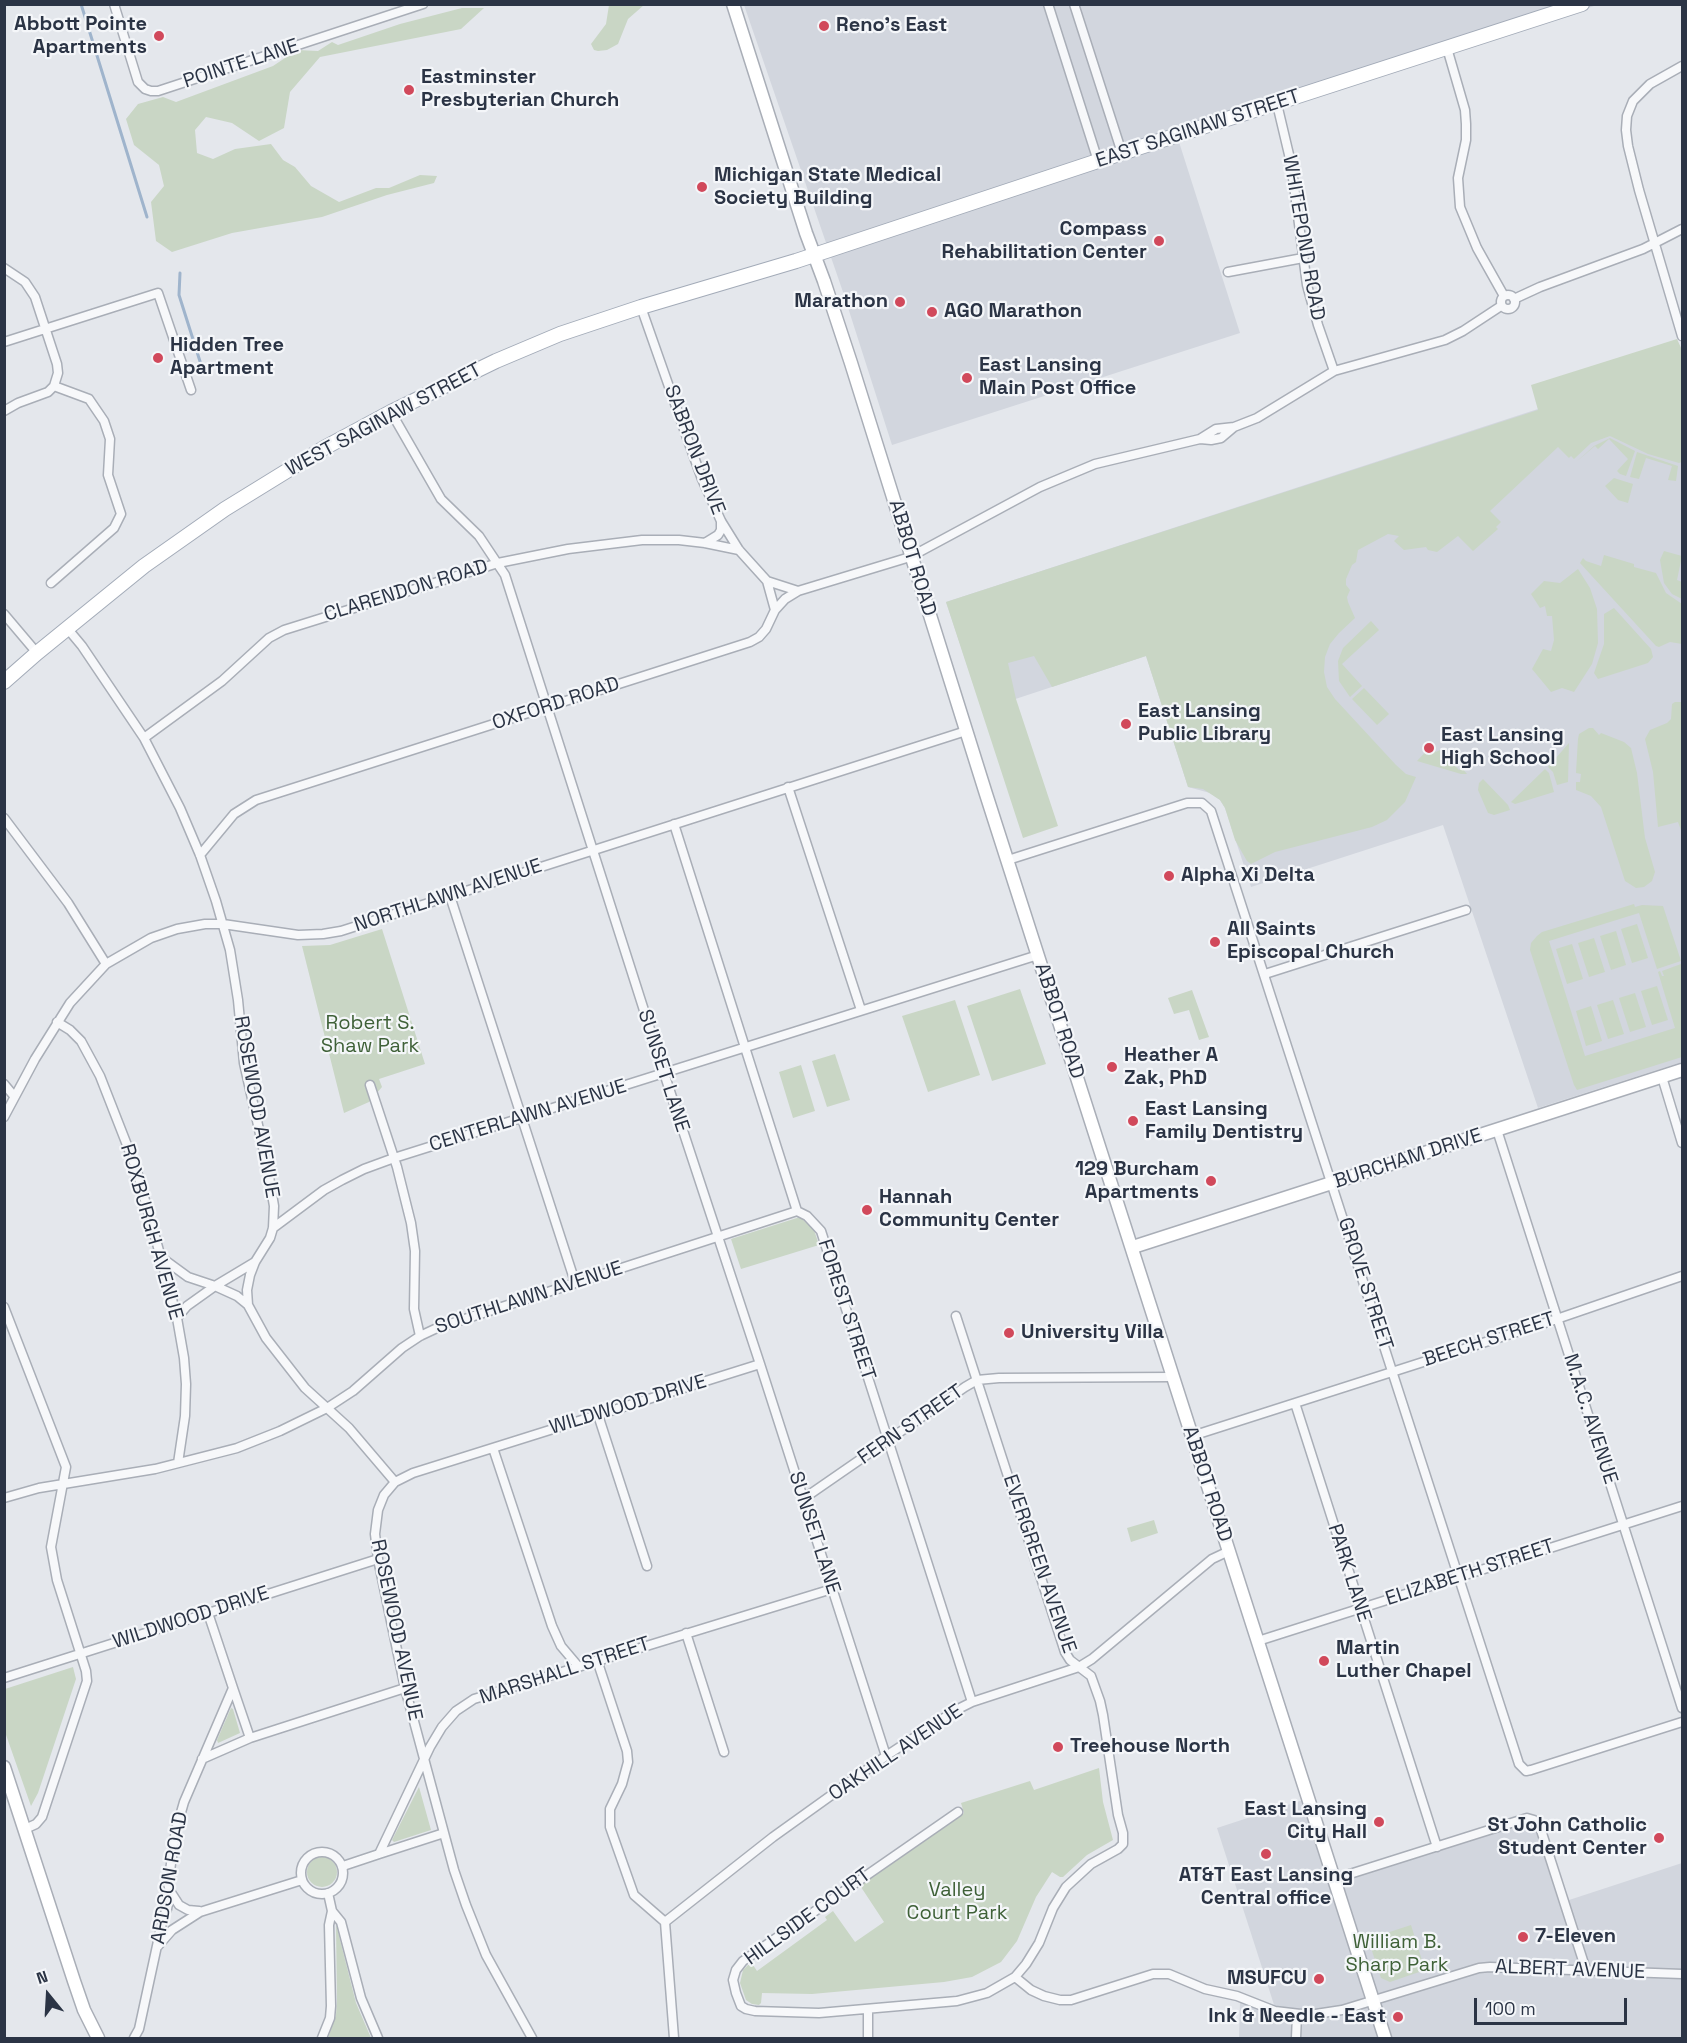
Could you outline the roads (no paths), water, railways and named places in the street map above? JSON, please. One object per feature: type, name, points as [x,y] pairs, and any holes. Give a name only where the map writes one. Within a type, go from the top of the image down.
[{"type":"main road","name":"ABBOT ROAD","points":[[733,4],[856,377],[910,557],[1385,2038]]},
{"type":"main road","name":"EAST SAGINAW STREET","points":[[814,255],[1582,4]]},
{"type":"main road","name":"WEST SAGINAW STREET","points":[[4,682],[144,566],[225,509],[315,453],[391,412],[496,361],[560,334],[814,255]]},
{"type":"main road","name":"BURCHAM DRIVE","points":[[1133,1247],[1683,1070]]},
{"type":"main road","points":[[4,1767],[77,1991],[98,2038]]},
{"type":"street","name":"POINTE LANE","points":[[114,4],[138,81],[151,92],[423,4]]},
{"type":"street","points":[[1048,4],[1098,161]]},
{"type":"street","points":[[1074,4],[1122,153]]},
{"type":"street","points":[[1448,48],[1467,124],[1458,178],[1460,207],[1477,248],[1504,296]]},
{"type":"street","points":[[1683,66],[1650,84],[1633,101],[1627,116],[1626,129],[1628,146],[1683,336]]},
{"type":"street","name":"WHITEPOND ROAD","points":[[1277,104],[1291,164],[1307,285],[1334,371]]},
{"type":"street","points":[[1514,299],[1655,244],[1683,229]]},
{"type":"street","points":[[1228,272],[1303,258]]},
{"type":"street","points":[[4,268],[18,276],[31,290],[46,329],[58,373],[54,386],[48,392],[4,411]]},
{"type":"street","points":[[4,342],[158,293],[190,390]]},
{"type":"street","points":[[1509,295],[1514,299],[1515,304],[1512,308],[1505,309],[1501,306],[1501,299],[1504,296],[1509,295]]},
{"type":"street","name":"OXFORD ROAD","points":[[200,855],[234,814],[256,800],[750,642],[766,629],[775,610],[785,599],[798,591],[910,557],[962,527],[1057,479],[1095,464],[1200,439],[1221,438],[1234,427],[1257,418],[1334,371],[1445,340],[1501,306]]},
{"type":"street","name":"SABRON DRIVE","points":[[641,307],[702,479],[721,521],[739,550],[767,581],[775,610]]},
{"type":"street","points":[[51,583],[114,528],[121,514],[108,475],[110,443],[104,422],[88,399],[54,386]]},
{"type":"street","name":"SUNSET LANE","points":[[391,412],[441,499],[479,536],[505,575],[546,708],[886,1756]]},
{"type":"street","points":[[705,543],[718,535],[721,530],[721,521]]},
{"type":"street","name":"CLARENDON ROAD","points":[[144,738],[222,681],[268,638],[284,630],[498,563],[605,543],[680,540],[739,550]]},
{"type":"street","points":[[767,581],[798,591]]},
{"type":"street","points":[[4,614],[37,653]]},
{"type":"street","name":"ROSEWOOD AVENUE","points":[[67,628],[82,646],[144,738],[180,808],[200,855],[223,924],[232,960],[244,1063],[271,1182],[274,1209],[273,1228],[266,1246],[255,1262],[248,1282],[248,1305]]},
{"type":"street","name":"NORTHLAWN AVENUE","points":[[4,1117],[57,1022],[86,984],[106,964],[151,938],[202,925],[223,924],[298,935],[340,931],[966,731]]},
{"type":"street","points":[[788,787],[861,1010]]},
{"type":"street","name":"GROVE STREET","points":[[1008,860],[1187,803],[1197,802],[1207,807],[1214,816],[1519,1764],[1526,1771],[1531,1770],[1683,1722]]},
{"type":"street","points":[[4,818],[68,903],[106,964]]},
{"type":"street","points":[[674,824],[797,1211]]},
{"type":"street","points":[[450,896],[575,1282]]},
{"type":"street","points":[[1265,974],[1466,910]]},
{"type":"street","name":"CENTERLAWN AVENUE","points":[[273,1228],[324,1190],[364,1169],[394,1158],[1038,955]]},
{"type":"street","name":"ROXBURGH AVENUE","points":[[57,1022],[81,1041],[100,1076],[136,1168],[161,1258],[177,1318],[184,1358],[186,1384],[178,1463]]},
{"type":"street","points":[[1662,1077],[1683,1143]]},
{"type":"street","points":[[4,1084],[14,1096]]},
{"type":"street","points":[[370,1085],[394,1158],[411,1223],[415,1251],[414,1309],[420,1336]]},
{"type":"street","name":"M.A.C. AVENUE","points":[[1497,1130],[1683,1708]]},
{"type":"street","name":"SOUTHLAWN AVENUE","points":[[4,1498],[39,1488],[178,1463],[237,1448],[280,1431],[327,1408],[353,1391],[402,1348],[420,1336],[449,1323],[797,1211]]},
{"type":"street","name":"FOREST STREET","points":[[797,1211],[807,1215],[821,1231],[972,1702]]},
{"type":"street","points":[[161,1258],[188,1277],[237,1296],[248,1305],[266,1338],[305,1388],[349,1428],[395,1482]]},
{"type":"street","points":[[177,1318],[187,1306],[214,1286],[255,1262]]},
{"type":"street","name":"BEECH STREET","points":[[1192,1436],[1683,1276]]},
{"type":"street","points":[[4,1306],[65,1462],[66,1475],[53,1533],[53,1564],[86,1671],[85,1690],[42,1818],[25,1829]]},
{"type":"street","name":"EVERGREEN AVENUE","points":[[956,1316],[1065,1652],[1070,1660],[1091,1676],[1104,1715],[1116,1804],[1123,1833],[1123,1844],[1118,1849],[1091,1864],[1066,1887],[1053,1908],[1033,1954],[1015,1977]]},
{"type":"street","name":"WILDWOOD DRIVE","points":[[395,1482],[413,1473],[760,1364]]},
{"type":"street","name":"FERN STREET","points":[[803,1499],[977,1380],[1172,1377]]},
{"type":"street","name":"PARK LANE","points":[[1295,1403],[1437,1847]]},
{"type":"street","points":[[598,1415],[648,1566]]},
{"type":"street","points":[[493,1448],[552,1626],[561,1646],[578,1666]]},
{"type":"street","name":"ROSEWOOD AVENUE","points":[[395,1482],[384,1495],[375,1521],[378,1559],[405,1689],[466,1905],[486,1955],[532,2038]]},
{"type":"street","name":"ELIZABETH STREET","points":[[1258,1641],[1683,1506]]},
{"type":"street","name":"OAKHILL AVENUE","points":[[665,1922],[773,1838],[886,1756],[972,1702],[1079,1667],[1092,1659],[1212,1559],[1229,1551]]},
{"type":"street","name":"WILDWOOD DRIVE","points":[[4,1678],[378,1559]]},
{"type":"street","name":"MARSHALL STREET","points":[[379,1854],[442,1726],[456,1711],[474,1699],[832,1589]]},
{"type":"street","points":[[208,1613],[250,1738]]},
{"type":"street","points":[[686,1633],[724,1752]]},
{"type":"street","points":[[597,1660],[627,1751],[628,1762],[622,1784],[610,1809],[610,1827],[634,1895],[665,1922],[674,2038]]},
{"type":"street","name":"ARDSON ROAD","points":[[134,2038],[139,2029],[170,1891],[168,1884],[176,1830],[184,1802],[233,1688]]},
{"type":"street","points":[[202,1759],[250,1738],[405,1689]]},
{"type":"street","name":"HILLSIDE COURT","points":[[958,1812],[743,1961],[736,1970],[733,1980],[739,2001],[741,2006],[750,2011],[809,2014],[868,2010],[973,1998],[1000,1987],[1015,1977]]},
{"type":"street","points":[[1334,1880],[1527,1818],[1534,1820],[1540,1827],[1586,1970]]},
{"type":"street","points":[[342,1866],[444,1833]]},
{"type":"street","points":[[324,1851],[330,1853],[342,1866],[343,1880],[328,1893],[312,1892],[302,1880],[303,1862],[312,1854],[324,1851]]},
{"type":"street","points":[[158,1946],[172,1930],[200,1911],[302,1880]]},
{"type":"street","points":[[170,1891],[179,1905],[188,1910],[200,1911]]},
{"type":"street","points":[[322,2038],[330,2018],[331,2006],[329,1925],[332,1911],[328,1893]]},
{"type":"street","points":[[332,1911],[341,1922],[361,1998],[378,2038]]},
{"type":"street","name":"ALBERT AVENUE","points":[[1015,1977],[1030,1990],[1044,1996],[1071,2000],[1153,1974],[1169,1974],[1205,1989],[1237,1996],[1275,2011],[1297,2015],[1333,2012],[1479,1968],[1683,1974]]},
{"type":"street","points":[[868,2010],[868,2038]]},
{"type":"street","points":[[1296,2038],[1297,2015]]},
{"type":"waterway","points":[[81,4],[147,217]]},
{"type":"waterway","points":[[180,273],[179,295],[204,374]]},
{"type":"place","name":"Reno's East","points":[[824,26]]},
{"type":"place","name":"Abbott Pointe Apartments","points":[[159,36]]},
{"type":"place","name":"Eastminster Presbyterian Church","points":[[409,90]]},
{"type":"place","name":"Michigan State Medical Society Building","points":[[702,187]]},
{"type":"place","name":"Compass Rehabilitation Center","points":[[1159,241]]},
{"type":"place","name":"Marathon","points":[[900,302]]},
{"type":"place","name":"AGO Marathon","points":[[932,312]]},
{"type":"place","name":"Hidden Tree Apartment","points":[[158,358]]},
{"type":"place","name":"East Lansing Main Post Office","points":[[967,378]]},
{"type":"place","name":"East Lansing Public Library","points":[[1126,724]]},
{"type":"place","name":"East Lansing High School","points":[[1429,748]]},
{"type":"place","name":"Alpha Xi Delta","points":[[1169,876]]},
{"type":"place","name":"All Saints Episcopal Church","points":[[1215,942]]},
{"type":"place","name":"Heather A Zak, PhD","points":[[1112,1067]]},
{"type":"place","name":"East Lansing Family Dentistry","points":[[1133,1121]]},
{"type":"place","name":"129 Burcham Apartments","points":[[1211,1181]]},
{"type":"place","name":"Hannah Community Center","points":[[867,1210]]},
{"type":"place","name":"University Villa","points":[[1009,1333]]},
{"type":"place","name":"Martin Luther Chapel","points":[[1324,1661]]},
{"type":"place","name":"Treehouse North","points":[[1058,1747]]},
{"type":"place","name":"East Lansing City Hall","points":[[1379,1822]]},
{"type":"place","name":"St John Catholic Student Center","points":[[1659,1838]]},
{"type":"place","name":"AT&T East Lansing Central office","points":[[1266,1854]]},
{"type":"place","name":"7-Eleven","points":[[1523,1937]]},
{"type":"place","name":"MSUFCU","points":[[1319,1979]]},
{"type":"place","name":"Ink & Needle - East","points":[[1398,2017]]},
{"type":"park label","name":"Robert S. Shaw Park","points":[[370,1036]]},
{"type":"park label","name":"Valley Court Park","points":[[957,1902]]},
{"type":"park label","name":"William B. Sharp Park","points":[[1397,1954]]}]
